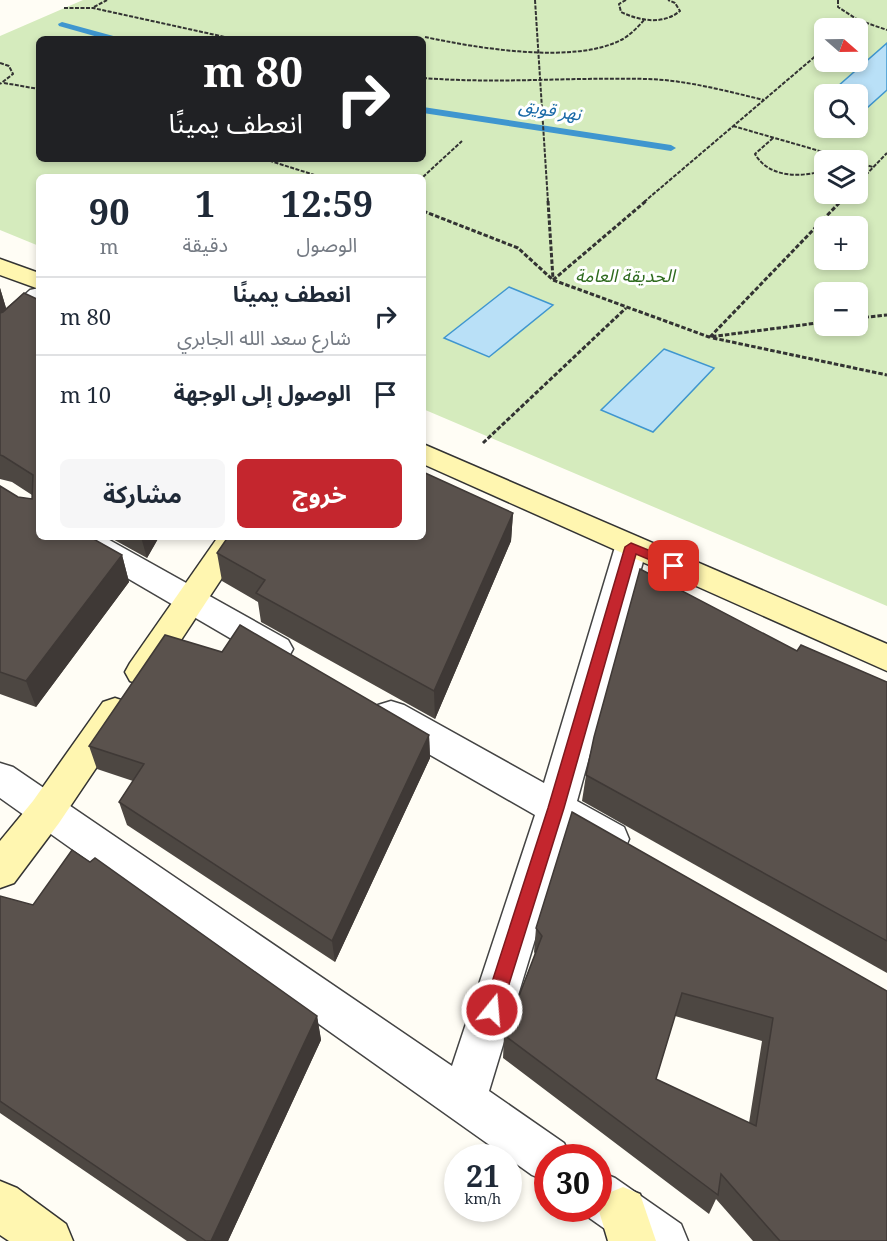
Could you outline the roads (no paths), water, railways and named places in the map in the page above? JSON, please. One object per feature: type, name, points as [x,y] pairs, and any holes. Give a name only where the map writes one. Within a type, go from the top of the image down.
[{"type":"main road","points":[[0,266],[36,281]]},
{"type":"main road","points":[[426,454],[631,547],[887,658]]},
{"type":"main road","points":[[0,871],[46,812],[232,540]]},
{"type":"main road","points":[[0,1205],[49,1241]]},
{"type":"street","points":[[0,332],[36,298]]},
{"type":"street","points":[[85,540],[302,664]]},
{"type":"street","points":[[464,1100],[556,808],[631,547]]},
{"type":"street","points":[[363,699],[639,856]]},
{"type":"street","points":[[0,778],[534,1149]]},
{"type":"street","points":[[618,1216],[664,1241]]},
{"type":"water","points":[[887,43],[887,90],[868,107],[868,84],[840,84],[854,72],[868,72],[868,60]]},
{"type":"water","points":[[509,287],[553,305],[489,357],[444,338]]},
{"type":"water","points":[[664,349],[714,368],[653,432],[601,410]]},
{"type":"waterway","name":"نهر قويق","points":[[62,24],[104,36]]},
{"type":"waterway","name":"نهر قويق","points":[[426,110],[671,148]]},
{"type":"park label","name":"الحديقة العامة","points":[[625,276]]}]
